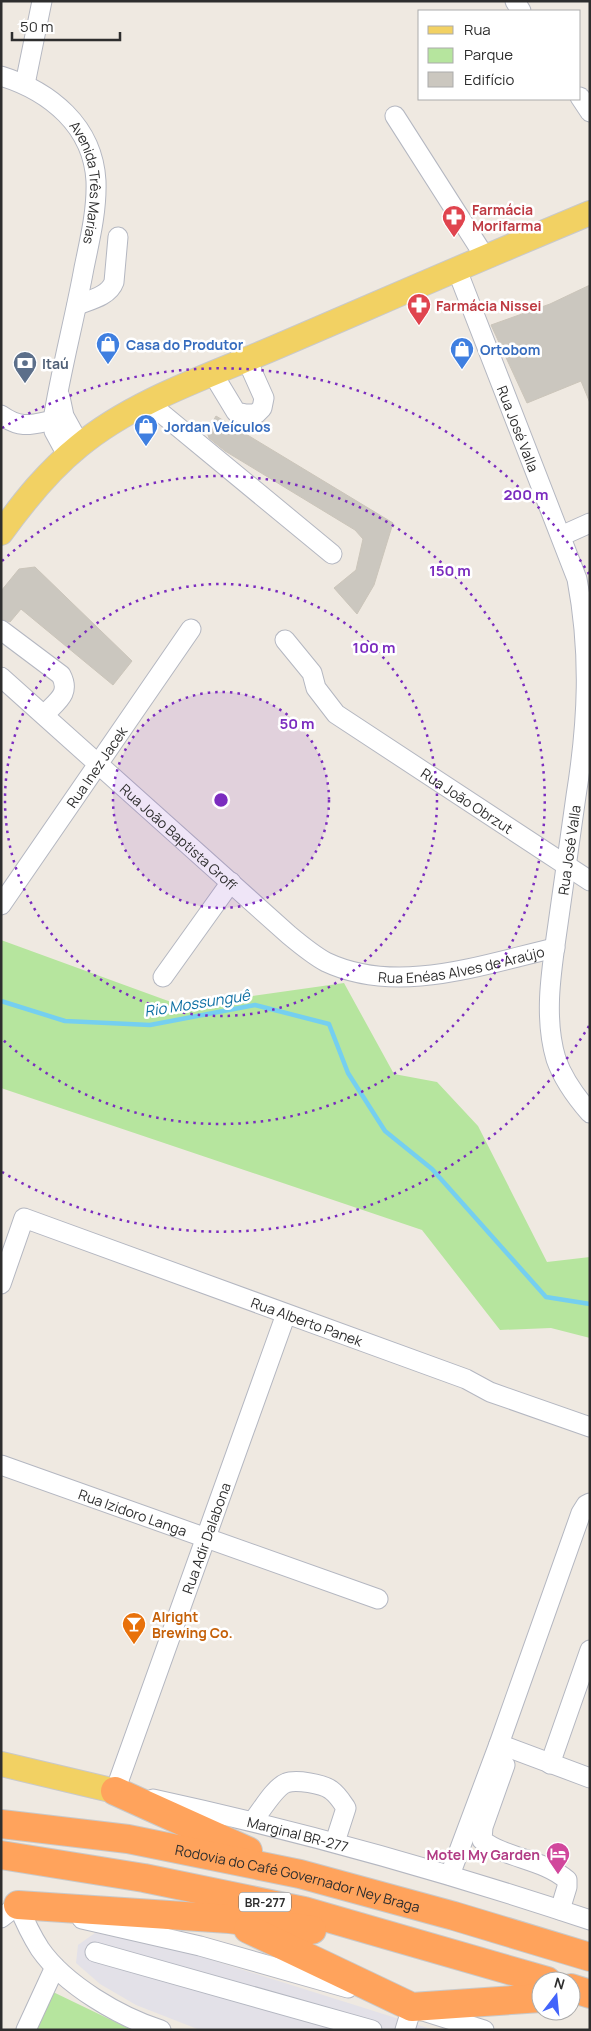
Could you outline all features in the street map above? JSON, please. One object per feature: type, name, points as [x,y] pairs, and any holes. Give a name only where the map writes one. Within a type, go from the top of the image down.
[{"type":"highway","points":[[115,1790],[300,1874]]},
{"type":"highway","name":"Rodovia do Café Governador Ney Braga","points":[[1,1824],[128,1839],[300,1874],[393,1898],[590,1957]]},
{"type":"highway","name":"BR-277","points":[[1,1855],[153,1880],[304,1911],[531,1976]]},
{"type":"highway","points":[[7,1908],[229,1919],[283,1925],[333,1933],[531,1976]]},
{"type":"highway","points":[[229,1919],[408,2018],[531,2000]]},
{"type":"main road","points":[[1,533],[42,480],[74,450],[116,420],[213,374],[590,214]]},
{"type":"main road","name":"Marginal BR-277","points":[[1,1764],[115,1790]]},
{"type":"street","points":[[24,84],[42,1]]},
{"type":"street","name":"Avenida Três Marias","points":[[1,76],[24,84],[54,102],[68,114],[79,128],[93,162],[96,198],[77,305],[53,420],[54,431],[74,450]]},
{"type":"street","points":[[581,98],[590,112]]},
{"type":"street","points":[[395,116],[485,257]]},
{"type":"street","points":[[77,305],[111,289],[114,282],[118,237]]},
{"type":"street","name":"Rua José Valla","points":[[457,270],[561,536],[584,604],[590,658],[589,691],[583,751],[555,948],[550,1014],[556,1059],[577,1099],[590,1113]]},
{"type":"street","points":[[213,374],[236,412],[256,414],[262,408],[264,398],[247,360]]},
{"type":"street","name":"Avenida Três Marias","points":[[59,390],[74,450]]},
{"type":"street","points":[[149,403],[332,554]]},
{"type":"street","points":[[8,420],[35,424],[53,420]]},
{"type":"street","points":[[561,536],[590,523]]},
{"type":"street","name":"Rua Inez Jacek","points":[[1,905],[191,629]]},
{"type":"street","points":[[1,630],[60,674],[63,679],[65,684],[64,694],[44,715]]},
{"type":"street","name":"Rua João Obrzut","points":[[285,640],[312,673],[316,688],[332,710],[590,881]]},
{"type":"street","name":"Rua João Baptista Groff","points":[[1,677],[289,935],[326,962],[369,975]]},
{"type":"street","points":[[163,977],[231,882]]},
{"type":"street","name":"Rua Enéas Alves de Araújo","points":[[369,975],[394,977],[444,973],[555,948]]},
{"type":"street","name":"Rua Alberto Panek","points":[[1,1284],[24,1218],[466,1379],[490,1392],[590,1427]]},
{"type":"street","name":"Rua Adir Dalabona","points":[[115,1790],[286,1314]]},
{"type":"street","name":"Rua Izidoro Langa","points":[[1,1465],[378,1599]]},
{"type":"street","points":[[560,1910],[567,1887],[566,1880],[552,1870],[494,1849],[482,1840],[483,1827],[505,1746],[581,1514],[586,1505],[590,1503]]},
{"type":"street","points":[[550,1764],[590,1650]]},
{"type":"street","points":[[505,1746],[590,1778]]},
{"type":"street","points":[[450,1875],[505,1746]]},
{"type":"street","points":[[254,1821],[276,1791],[285,1783],[302,1781],[330,1789],[346,1808],[335,1842]]},
{"type":"street","name":"Marginal BR-277","points":[[115,1790],[254,1821],[335,1842],[450,1875],[590,1919]]},
{"type":"street","points":[[7,1908],[30,1932],[40,1950],[73,1983],[141,2027],[160,2030]]},
{"type":"street","points":[[7,1908],[246,1958],[408,2018],[484,2030]]},
{"type":"street","points":[[95,1952],[372,2030]]},
{"type":"street","points":[[26,2030],[55,1967]]},
{"type":"shaded area","points":[[95,1933],[164,1945],[434,2030],[200,2030],[136,2005],[100,1984],[76,1963],[78,1945]]},
{"type":"green space","points":[[1,940],[182,1006],[344,983],[394,1074],[437,1082],[478,1126],[547,1262],[590,1257],[590,1338],[551,1328],[500,1330],[422,1230],[1,1088]]},
{"type":"green space","points":[[51,1991],[132,2030],[35,2030]]},
{"type":"building","points":[[590,285],[590,403],[581,381],[527,403],[491,325],[550,304]]},
{"type":"building","points":[[216,416],[393,523],[374,585],[357,614],[334,588],[356,570],[363,539],[355,530],[225,451],[209,438],[207,432]]},
{"type":"building","points":[[35,567],[132,661],[113,685],[21,609],[10,622],[1,619],[1,591],[19,569]]},
{"type":"waterway","name":"Rio Mossunguê","points":[[1,1001],[65,1021],[150,1025],[255,1005],[329,1024],[348,1073],[385,1131],[432,1169],[546,1297],[590,1304]]},
{"type":"place","name":"Farmácia Morifarma","points":[[454,238]]},
{"type":"place","name":"Farmácia Nissei","points":[[419,326]]},
{"type":"place","name":"Casa do Produtor","points":[[108,365]]},
{"type":"place","name":"Ortobom","points":[[462,370]]},
{"type":"place","name":"Itaú","points":[[25,384]]},
{"type":"place","name":"Jordan Veículos","points":[[146,447]]},
{"type":"place","name":"Alright Brewing Co.","points":[[134,1645]]},
{"type":"place","name":"Motel My Garden","points":[[558,1875]]}]
